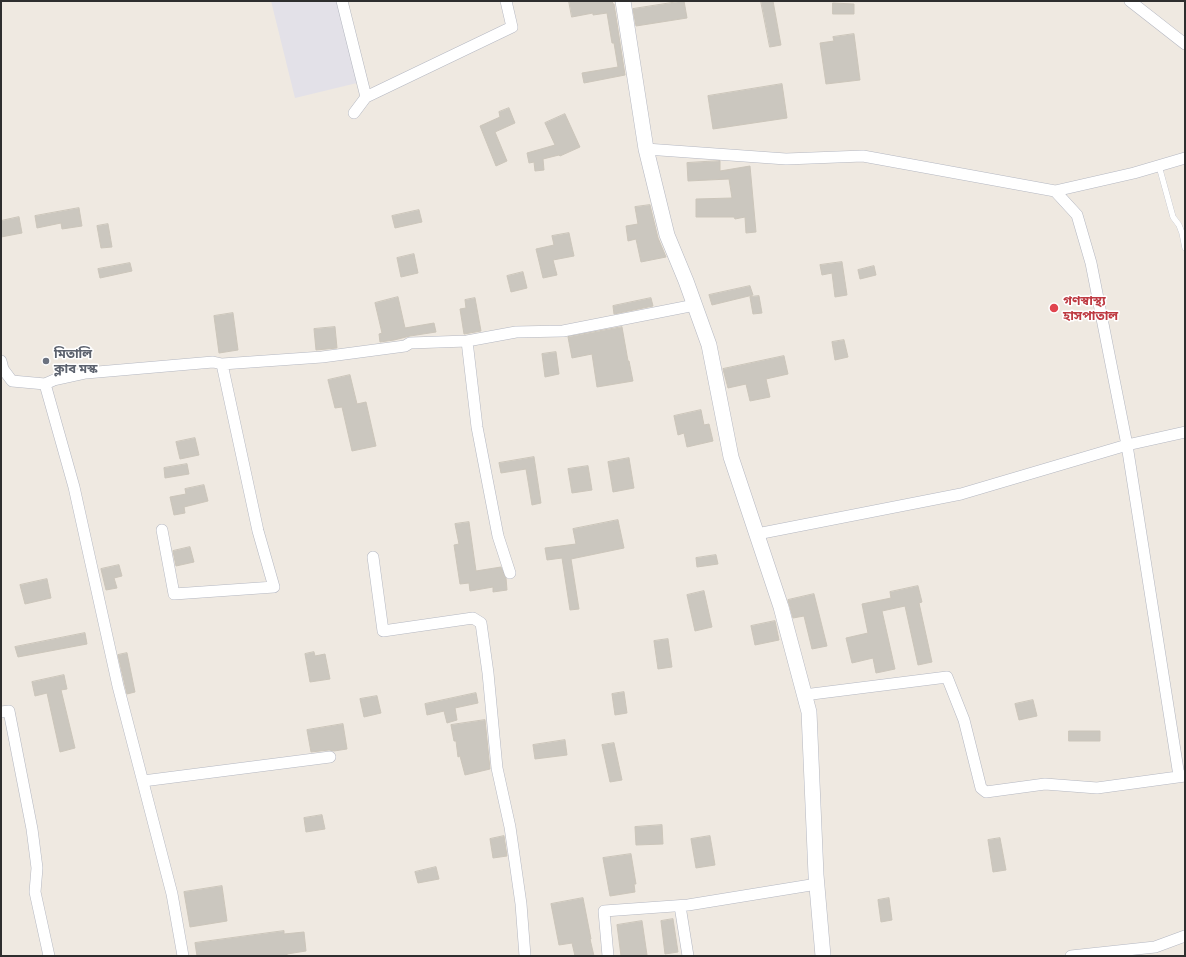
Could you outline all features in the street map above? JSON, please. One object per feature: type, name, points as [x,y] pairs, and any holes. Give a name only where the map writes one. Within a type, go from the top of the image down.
[{"type":"street","points":[[342,1],[366,97]]},
{"type":"street","points":[[354,113],[366,97],[512,27],[506,1]]},
{"type":"street","points":[[623,1],[646,149],[667,235],[709,345],[731,457],[780,607],[809,712],[817,884],[823,956]]},
{"type":"street","points":[[1130,1],[1185,44]]},
{"type":"street","points":[[646,149],[786,159],[863,156],[1055,191],[1134,173],[1185,158]]},
{"type":"street","points":[[804,695],[946,677],[964,720],[981,788],[986,792],[1045,784],[1097,788],[1182,776],[1127,446],[1091,263],[1077,215],[1055,191]]},
{"type":"street","points":[[1,361],[3,369],[12,381],[45,384],[54,380],[86,373],[213,362],[222,364],[322,357],[405,346],[410,343],[467,341],[516,332],[563,331],[695,305]]},
{"type":"street","points":[[467,341],[477,427],[498,536],[510,573]]},
{"type":"street","points":[[162,530],[174,594],[274,587],[258,531],[222,364]]},
{"type":"street","points":[[45,384],[74,488],[118,686],[172,894],[183,956]]},
{"type":"street","points":[[757,534],[961,494],[1127,446],[1185,432]]},
{"type":"street","points":[[373,557],[382,631],[473,618],[481,623],[488,674],[496,768],[510,827],[521,904],[526,956]]},
{"type":"street","points":[[1,712],[9,711],[32,829],[37,868],[35,892],[49,956]]},
{"type":"street","points":[[143,781],[330,757]]},
{"type":"street","points":[[608,956],[604,911],[680,906],[817,884]]},
{"type":"street","points":[[680,906],[688,956]]},
{"type":"street","points":[[1071,956],[1138,952],[1185,936]]},
{"type":"lane","points":[[1159,166],[1173,217],[1179,225],[1185,248]]},
{"type":"shaded area","points":[[271,1],[337,1],[357,83],[295,98]]},
{"type":"building","points":[[569,1],[612,1],[614,4],[625,75],[584,83],[582,73],[618,67],[614,43],[612,43],[607,13],[593,15],[593,13],[572,17]]},
{"type":"building","points":[[684,1],[687,18],[636,26],[633,9]]},
{"type":"building","points":[[761,1],[773,1],[781,45],[770,47]]},
{"type":"building","points":[[833,3],[854,4],[854,14],[833,14]]},
{"type":"building","points":[[854,34],[860,80],[826,84],[820,43],[834,41],[833,37]]},
{"type":"building","points":[[782,84],[787,118],[713,129],[708,96]]},
{"type":"building","points":[[509,108],[515,123],[495,132],[507,161],[496,166],[480,126],[500,117],[499,112]]},
{"type":"building","points":[[565,114],[580,147],[560,156],[543,159],[544,170],[535,171],[534,162],[529,163],[527,153],[555,145],[545,123]]},
{"type":"building","points":[[720,161],[720,171],[750,166],[756,232],[746,233],[745,217],[735,219],[734,217],[696,217],[696,199],[732,198],[729,179],[688,181],[687,163]]},
{"type":"building","points":[[650,205],[658,238],[666,257],[641,262],[636,239],[628,241],[626,226],[638,224],[635,207]]},
{"type":"building","points":[[79,208],[82,226],[62,229],[61,223],[37,228],[35,216]]},
{"type":"building","points":[[419,210],[422,222],[395,228],[392,216]]},
{"type":"building","points":[[19,217],[22,233],[1,237],[1,221]]},
{"type":"building","points":[[108,224],[112,247],[101,248],[97,226]]},
{"type":"building","points":[[569,233],[574,256],[553,260],[557,275],[543,278],[536,249],[554,245],[552,236]]},
{"type":"building","points":[[414,254],[418,273],[401,277],[397,258]]},
{"type":"building","points":[[842,262],[847,295],[835,297],[832,273],[822,275],[820,265]]},
{"type":"building","points":[[130,263],[132,271],[100,278],[98,269]]},
{"type":"building","points":[[874,266],[876,275],[860,279],[858,270]]},
{"type":"building","points":[[523,272],[527,288],[511,292],[507,276]]},
{"type":"building","points":[[750,286],[753,295],[712,305],[709,295]]},
{"type":"building","points":[[759,296],[762,313],[753,314],[750,297]]},
{"type":"building","points":[[398,297],[405,328],[434,323],[436,332],[380,342],[379,334],[382,333],[375,303]]},
{"type":"building","points":[[475,298],[481,331],[464,334],[460,309],[466,308],[465,300]]},
{"type":"building","points":[[651,298],[653,306],[614,314],[613,306]]},
{"type":"building","points":[[233,313],[238,350],[219,353],[214,316]]},
{"type":"building","points":[[335,327],[337,348],[316,350],[314,329]]},
{"type":"building","points":[[622,327],[633,381],[597,387],[592,354],[572,358],[568,337]]},
{"type":"building","points":[[844,340],[848,357],[835,360],[832,342]]},
{"type":"building","points":[[556,352],[559,374],[545,377],[542,354]]},
{"type":"building","points":[[784,356],[788,374],[766,379],[770,397],[750,401],[746,384],[728,388],[723,369]]},
{"type":"building","points":[[350,375],[357,404],[366,402],[376,446],[352,451],[342,407],[335,408],[328,380]]},
{"type":"building","points":[[701,410],[704,425],[709,424],[713,441],[687,447],[684,433],[678,435],[674,416]]},
{"type":"building","points":[[195,438],[199,455],[180,459],[176,442]]},
{"type":"building","points":[[534,457],[541,503],[532,505],[526,469],[501,473],[499,463]]},
{"type":"building","points":[[629,458],[634,488],[613,492],[608,462]]},
{"type":"building","points":[[187,464],[189,474],[165,478],[164,468]]},
{"type":"building","points":[[588,466],[592,490],[572,493],[568,469]]},
{"type":"building","points":[[204,485],[208,501],[184,507],[185,513],[174,515],[170,497],[186,494],[185,489]]},
{"type":"building","points":[[618,520],[624,548],[571,559],[579,609],[570,610],[562,558],[547,560],[545,548],[576,544],[573,529]]},
{"type":"building","points":[[469,522],[476,571],[501,567],[506,578],[507,590],[493,592],[493,587],[470,591],[469,583],[460,584],[454,545],[459,544],[455,524]]},
{"type":"building","points":[[190,547],[194,562],[176,566],[173,551]]},
{"type":"building","points":[[716,555],[718,564],[697,567],[696,558]]},
{"type":"building","points":[[119,565],[122,576],[114,578],[117,588],[106,590],[101,569]]},
{"type":"building","points":[[47,579],[51,598],[25,604],[20,585]]},
{"type":"building","points":[[918,586],[922,602],[919,603],[932,662],[918,665],[905,606],[882,611],[895,669],[876,673],[873,658],[852,663],[846,638],[868,633],[862,604],[891,598],[890,592]]},
{"type":"building","points":[[704,591],[712,627],[695,631],[687,595]]},
{"type":"building","points":[[814,594],[827,646],[812,649],[804,616],[793,618],[788,600]]},
{"type":"building","points":[[775,621],[779,640],[755,645],[751,626]]},
{"type":"building","points":[[85,633],[87,644],[18,657],[15,647]]},
{"type":"building","points":[[668,639],[672,667],[658,669],[654,641]]},
{"type":"building","points":[[314,652],[315,656],[325,654],[330,679],[310,682],[305,654]]},
{"type":"building","points":[[127,653],[135,692],[127,694],[118,655]]},
{"type":"building","points":[[64,675],[67,689],[61,690],[75,748],[60,752],[47,693],[35,696],[32,682]]},
{"type":"building","points":[[624,692],[627,713],[615,715],[612,694]]},
{"type":"building","points":[[476,693],[478,703],[455,708],[457,720],[447,723],[444,711],[427,715],[425,704]]},
{"type":"building","points":[[377,696],[381,713],[364,717],[360,699]]},
{"type":"building","points":[[1033,700],[1037,716],[1019,720],[1015,704]]},
{"type":"building","points":[[485,720],[490,769],[465,775],[460,756],[458,757],[456,741],[454,741],[451,725]]},
{"type":"building","points":[[343,724],[347,749],[311,752],[307,730]]},
{"type":"building","points":[[1069,731],[1100,731],[1100,741],[1069,741]]},
{"type":"building","points":[[565,740],[567,755],[535,759],[533,745]]},
{"type":"building","points":[[614,743],[622,780],[610,782],[602,745]]},
{"type":"building","points":[[322,815],[325,829],[306,832],[304,818]]},
{"type":"building","points":[[662,825],[663,844],[636,845],[635,827]]},
{"type":"building","points":[[504,836],[507,856],[493,858],[490,839]]},
{"type":"building","points":[[710,836],[715,865],[696,868],[691,839]]},
{"type":"building","points":[[1000,838],[1006,870],[993,872],[988,840]]},
{"type":"building","points":[[631,854],[636,884],[634,884],[635,892],[610,896],[603,858]]},
{"type":"building","points":[[436,867],[439,879],[418,883],[415,872]]},
{"type":"building","points":[[222,886],[227,921],[190,927],[184,892]]},
{"type":"building","points":[[583,898],[594,956],[575,956],[572,943],[559,945],[551,904]]},
{"type":"building","points":[[889,898],[892,920],[881,922],[878,900]]},
{"type":"building","points":[[673,919],[678,952],[665,954],[661,921]]},
{"type":"building","points":[[642,921],[647,955],[621,956],[617,925]]},
{"type":"building","points":[[284,931],[284,934],[304,932],[306,951],[287,954],[287,956],[197,956],[195,943]]},
{"type":"place","name":"গণস্বাস্থ্য হাসপাতাল","points":[[1054,308]]},
{"type":"place","name":"মিতালি ক্লাব মস্ক","points":[[46,361]]}]
